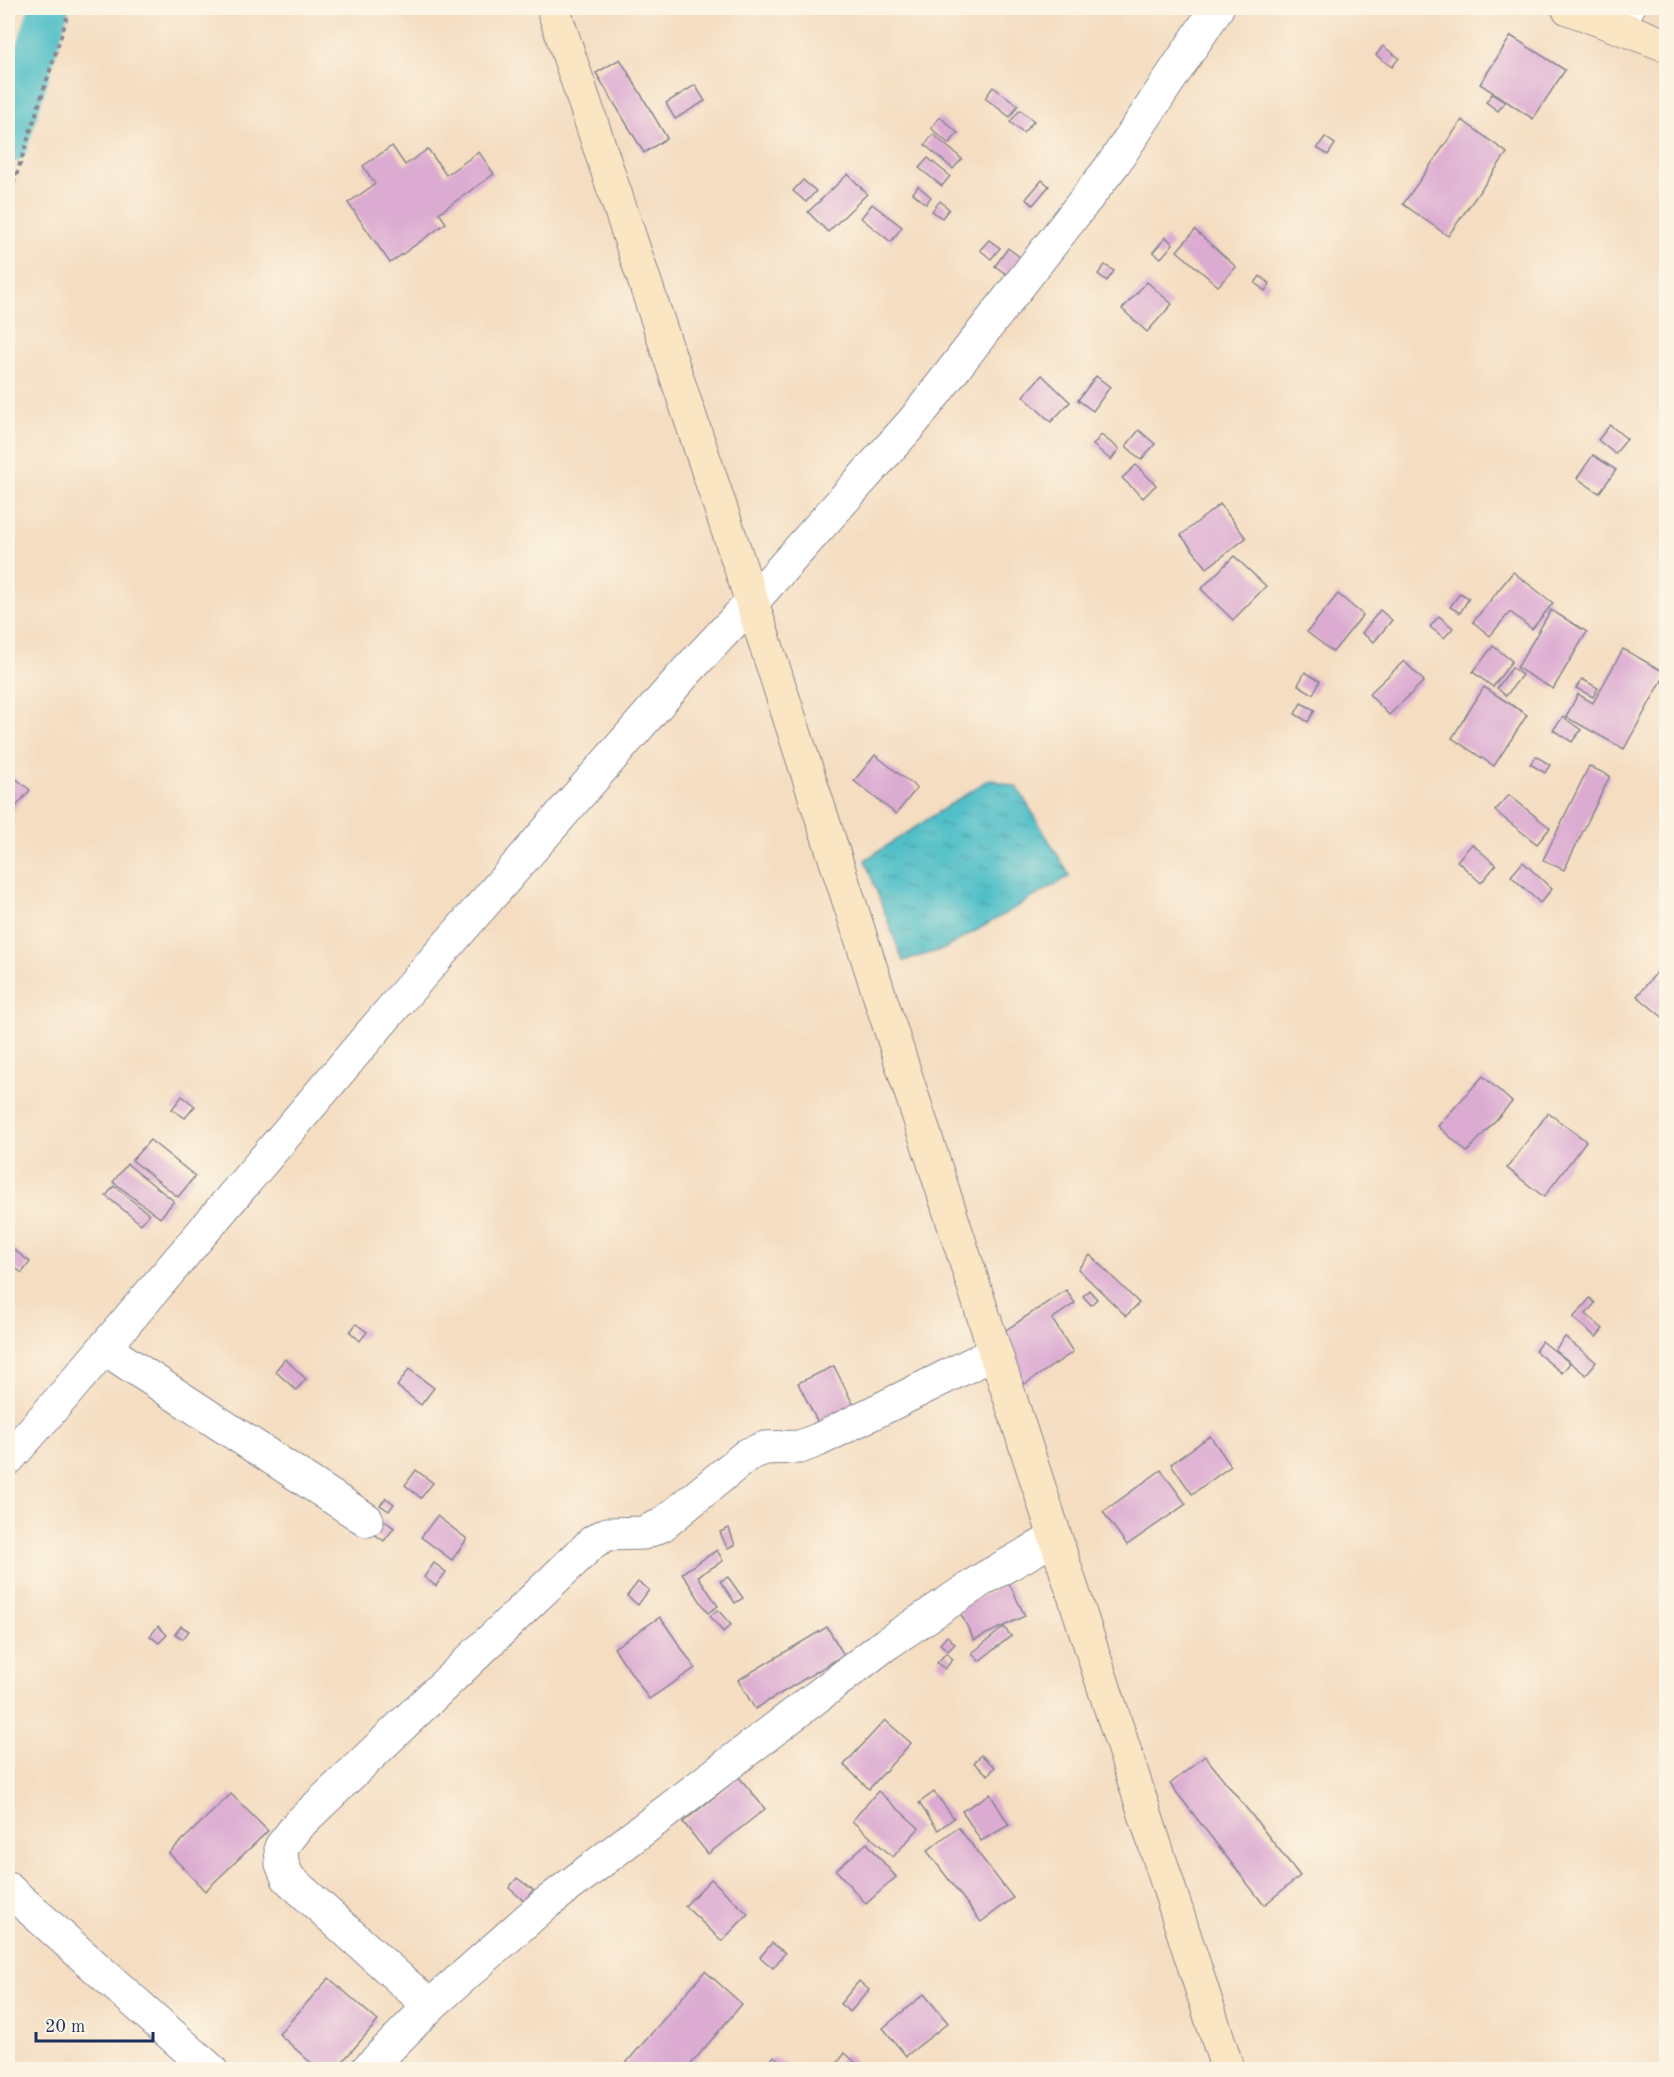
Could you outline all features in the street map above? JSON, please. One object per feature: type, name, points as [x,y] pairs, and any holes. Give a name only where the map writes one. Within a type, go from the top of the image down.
[{"type":"street","points":[[553,8],[753,602],[994,1353],[1228,2070]]},
{"type":"street","points":[[8,1459],[403,996],[686,672],[753,602],[912,423],[1114,163],[1217,8]]},
{"type":"street","points":[[1568,8],[1623,17],[1666,45]]},
{"type":"street","points":[[104,1348],[367,1520]]},
{"type":"street","points":[[430,2006],[288,1878],[282,1864],[281,1846],[298,1825],[592,1542],[607,1534],[643,1533],[662,1526],[747,1455],[765,1448],[800,1447],[818,1440],[994,1353]]},
{"type":"street","points":[[367,2070],[430,2006],[544,1905],[886,1644],[983,1579],[1055,1538]]},
{"type":"street","points":[[8,1888],[211,2070]]},
{"type":"path","points":[[8,201],[70,8]]},
{"type":"water","points":[[989,779],[1017,787],[1070,876],[944,949],[903,961],[865,860]]},
{"type":"building","points":[[1511,36],[1565,70],[1533,119],[1480,84]]},
{"type":"building","points":[[1383,46],[1399,58],[1392,67],[1376,55]]},
{"type":"building","points":[[620,59],[667,138],[644,153],[596,73]]},
{"type":"building","points":[[695,85],[705,101],[675,119],[666,103]]},
{"type":"building","points":[[993,87],[1018,105],[1010,117],[985,98]]},
{"type":"building","points":[[1492,94],[1505,102],[1498,111],[1486,102]]},
{"type":"building","points":[[1020,110],[1034,121],[1023,133],[1010,122]]},
{"type":"building","points":[[940,117],[958,133],[949,144],[931,128]]},
{"type":"building","points":[[1462,120],[1507,153],[1448,236],[1403,204]]},
{"type":"building","points":[[933,134],[962,159],[953,169],[925,145]]},
{"type":"building","points":[[1325,137],[1335,144],[1328,155],[1317,148]]},
{"type":"building","points":[[392,146],[405,165],[428,149],[446,175],[479,152],[494,174],[439,213],[446,223],[390,263],[348,203],[375,184],[363,166]]},
{"type":"building","points":[[928,158],[950,176],[942,186],[919,168]]},
{"type":"building","points":[[848,174],[867,194],[828,232],[808,212]]},
{"type":"building","points":[[803,180],[816,191],[806,202],[793,191]]},
{"type":"building","points":[[1042,180],[1049,186],[1033,205],[1026,199]]},
{"type":"building","points":[[918,186],[931,197],[926,204],[913,193]]},
{"type":"building","points":[[940,201],[949,209],[942,218],[932,211]]},
{"type":"building","points":[[872,204],[902,227],[891,242],[861,218]]},
{"type":"building","points":[[1195,230],[1236,267],[1218,286],[1177,251]]},
{"type":"building","points":[[1166,237],[1173,244],[1161,258],[1153,252]]},
{"type":"building","points":[[989,240],[1000,248],[991,259],[980,250]]},
{"type":"building","points":[[1008,248],[1022,259],[1009,276],[995,266]]},
{"type":"building","points":[[1105,265],[1114,271],[1107,281],[1098,274]]},
{"type":"building","points":[[1260,276],[1270,284],[1265,291],[1255,283]]},
{"type":"building","points":[[1147,282],[1172,304],[1147,332],[1122,309]]},
{"type":"building","points":[[1042,375],[1070,402],[1051,422],[1023,396]]},
{"type":"building","points":[[1096,376],[1110,387],[1093,411],[1078,400]]},
{"type":"building","points":[[1610,425],[1627,439],[1615,454],[1598,440]]},
{"type":"building","points":[[1139,430],[1155,444],[1141,460],[1126,446]]},
{"type":"building","points":[[1101,435],[1119,449],[1111,460],[1093,445]]},
{"type":"building","points":[[1593,455],[1616,470],[1599,493],[1577,478]]},
{"type":"building","points":[[1136,465],[1156,485],[1143,498],[1122,478]]},
{"type":"building","points":[[1220,504],[1246,538],[1207,568],[1181,535]]},
{"type":"building","points":[[1234,556],[1266,586],[1233,620],[1201,589]]},
{"type":"building","points":[[1513,572],[1553,603],[1532,629],[1510,612],[1490,636],[1473,622]]},
{"type":"building","points":[[1460,593],[1469,598],[1460,613],[1450,607]]},
{"type":"building","points":[[1338,594],[1363,615],[1333,652],[1307,632]]},
{"type":"building","points":[[1380,610],[1392,620],[1374,642],[1362,633]]},
{"type":"building","points":[[1551,610],[1587,632],[1553,689],[1517,668]]},
{"type":"building","points":[[1439,616],[1453,628],[1444,638],[1430,627]]},
{"type":"building","points":[[1493,646],[1512,661],[1493,687],[1473,672]]},
{"type":"building","points":[[1623,649],[1666,673],[1624,749],[1566,717],[1578,694],[1593,703]]},
{"type":"building","points":[[1404,661],[1424,681],[1389,715],[1369,694]]},
{"type":"building","points":[[1512,668],[1522,675],[1506,696],[1497,688]]},
{"type":"building","points":[[1305,672],[1320,681],[1313,694],[1298,685]]},
{"type":"building","points":[[1582,679],[1598,688],[1593,697],[1576,688]]},
{"type":"building","points":[[1484,687],[1527,715],[1494,766],[1452,738]]},
{"type":"building","points":[[1301,703],[1315,710],[1308,722],[1295,714]]},
{"type":"building","points":[[1563,717],[1581,730],[1572,742],[1553,730]]},
{"type":"building","points":[[875,755],[917,788],[896,814],[854,781]]},
{"type":"building","points":[[1536,756],[1550,765],[1545,773],[1530,764]]},
{"type":"building","points":[[1589,766],[1610,776],[1564,870],[1543,860]]},
{"type":"building","points":[[9,773],[30,790],[9,815],[8,776]]},
{"type":"building","points":[[1509,795],[1550,828],[1537,844],[1495,811]]},
{"type":"building","points":[[1472,844],[1496,865],[1481,883],[1457,861]]},
{"type":"building","points":[[1523,862],[1552,889],[1540,903],[1511,876]]},
{"type":"building","points":[[1657,972],[1666,979],[1666,1020],[1637,996]]},
{"type":"building","points":[[1483,1076],[1512,1102],[1467,1152],[1438,1126]]},
{"type":"building","points":[[182,1096],[195,1106],[185,1118],[172,1109]]},
{"type":"building","points":[[1548,1113],[1586,1141],[1544,1197],[1507,1168]]},
{"type":"building","points":[[150,1140],[195,1176],[178,1197],[132,1160]]},
{"type":"building","points":[[127,1164],[174,1201],[160,1218],[113,1182]]},
{"type":"building","points":[[114,1186],[149,1214],[141,1224],[106,1196]]},
{"type":"building","points":[[8,1245],[30,1262],[22,1273],[8,1262]]},
{"type":"building","points":[[1090,1255],[1139,1303],[1126,1316],[1078,1269]]},
{"type":"building","points":[[1066,1290],[1075,1303],[1052,1319],[1073,1352],[1025,1384],[994,1338]]},
{"type":"building","points":[[1089,1290],[1097,1299],[1091,1305],[1083,1296]]},
{"type":"building","points":[[1590,1298],[1595,1303],[1586,1314],[1603,1329],[1596,1337],[1573,1318]]},
{"type":"building","points":[[356,1324],[367,1332],[360,1341],[350,1332]]},
{"type":"building","points":[[1565,1337],[1596,1362],[1586,1375],[1555,1350]]},
{"type":"building","points":[[1542,1341],[1570,1363],[1562,1373],[1535,1351]]},
{"type":"building","points":[[285,1359],[306,1379],[296,1390],[275,1371]]},
{"type":"building","points":[[834,1366],[858,1414],[822,1431],[798,1383]]},
{"type":"building","points":[[409,1369],[434,1388],[421,1405],[397,1386]]},
{"type":"building","points":[[1210,1436],[1231,1466],[1192,1494],[1171,1464]]},
{"type":"building","points":[[416,1470],[433,1483],[421,1498],[405,1485]]},
{"type":"building","points":[[1161,1470],[1186,1504],[1127,1545],[1103,1512]]},
{"type":"building","points":[[386,1498],[394,1504],[389,1511],[380,1505]]},
{"type":"building","points":[[437,1516],[467,1539],[452,1560],[421,1537]]},
{"type":"building","points":[[384,1520],[394,1528],[384,1541],[373,1533]]},
{"type":"building","points":[[729,1528],[735,1545],[727,1548],[720,1532]]},
{"type":"building","points":[[717,1550],[723,1561],[698,1576],[718,1606],[708,1613],[682,1573]]},
{"type":"building","points":[[434,1563],[446,1572],[436,1586],[424,1577]]},
{"type":"building","points":[[728,1577],[743,1598],[735,1603],[720,1581]]},
{"type":"building","points":[[638,1582],[649,1590],[638,1605],[627,1596]]},
{"type":"building","points":[[1009,1583],[1025,1616],[974,1640],[958,1608]]},
{"type":"building","points":[[718,1610],[731,1625],[723,1632],[710,1616]]},
{"type":"building","points":[[660,1617],[695,1668],[649,1699],[614,1648]]},
{"type":"building","points":[[158,1626],[167,1635],[159,1643],[150,1636]]},
{"type":"building","points":[[181,1626],[189,1631],[183,1639],[175,1634]]},
{"type":"building","points":[[827,1627],[844,1655],[755,1709],[738,1680]]},
{"type":"building","points":[[1004,1627],[1011,1636],[979,1661],[972,1653]]},
{"type":"building","points":[[947,1636],[955,1644],[948,1651],[940,1644]]},
{"type":"building","points":[[946,1653],[953,1659],[945,1669],[937,1663]]},
{"type":"building","points":[[885,1720],[911,1743],[869,1789],[844,1765]]},
{"type":"building","points":[[981,1755],[995,1767],[988,1775],[974,1763]]},
{"type":"building","points":[[1205,1756],[1300,1876],[1264,1905],[1170,1784]]},
{"type":"building","points":[[739,1777],[765,1809],[708,1854],[683,1822]]},
{"type":"building","points":[[878,1791],[919,1828],[893,1857],[852,1821]]},
{"type":"building","points":[[934,1792],[954,1818],[938,1830],[919,1803]]},
{"type":"building","points":[[231,1794],[268,1831],[205,1891],[169,1853]]},
{"type":"building","points":[[990,1794],[1009,1825],[981,1841],[962,1811]]},
{"type":"building","points":[[958,1827],[1013,1898],[981,1922],[927,1851]]},
{"type":"building","points":[[867,1843],[896,1877],[866,1904],[836,1870]]},
{"type":"building","points":[[517,1878],[533,1890],[524,1901],[509,1888]]},
{"type":"building","points":[[711,1879],[748,1914],[722,1941],[685,1906]]},
{"type":"building","points":[[772,1943],[785,1953],[773,1968],[760,1957]]},
{"type":"building","points":[[705,1971],[742,2004],[686,2070],[620,2070]]},
{"type":"building","points":[[329,1978],[378,2021],[335,2070],[319,2070],[279,2034]]},
{"type":"building","points":[[859,1981],[869,1990],[850,2012],[840,2004]]},
{"type":"building","points":[[924,1994],[948,2023],[906,2056],[883,2028]]},
{"type":"building","points":[[845,2053],[864,2070],[832,2070]]},
{"type":"building","points":[[774,2056],[786,2065],[782,2070],[763,2070]]},
{"type":"waterway","points":[[8,144],[49,8]]}]
